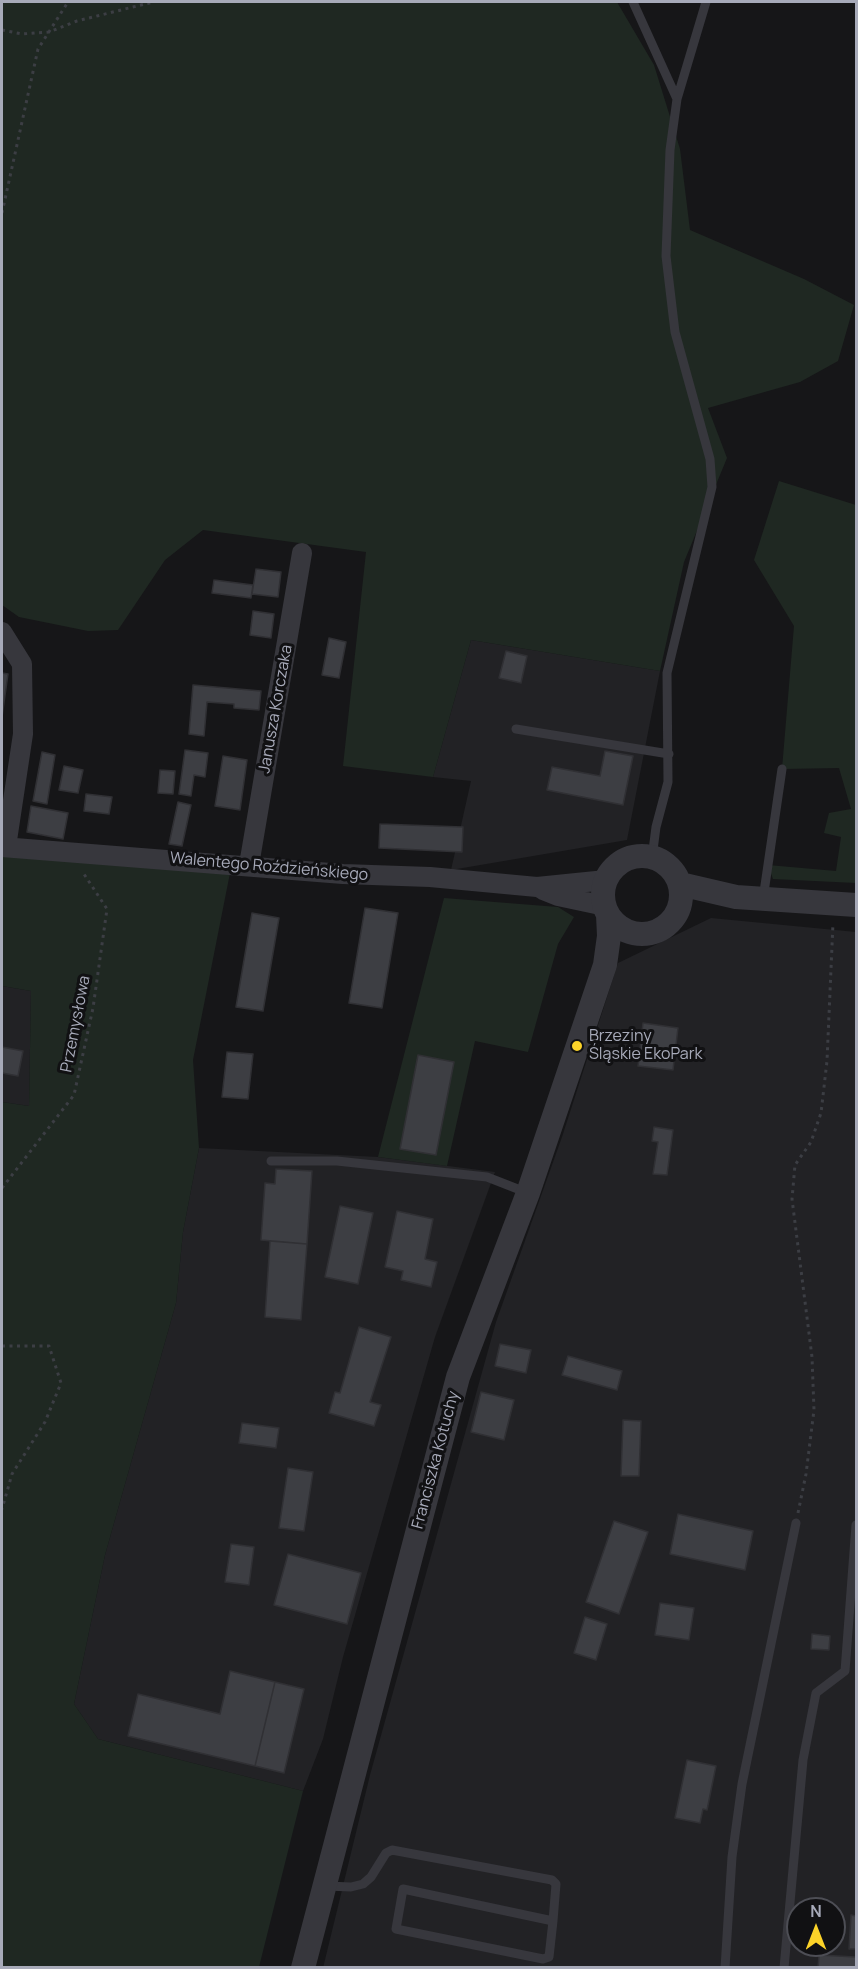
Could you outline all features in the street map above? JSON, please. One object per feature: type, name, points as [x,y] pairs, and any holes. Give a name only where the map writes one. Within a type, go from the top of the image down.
[{"type":"street","name":"Janusza Korczaka","points":[[249,866],[302,553]]},
{"type":"street","points":[[2,632],[22,664],[23,734],[4,847]]},
{"type":"street","name":"Walentego Roździeńskiego","points":[[4,847],[343,874],[430,877],[537,887],[606,880]]},
{"type":"street","points":[[630,858],[652,858],[670,867],[680,884],[681,902],[676,915],[660,931],[637,934],[616,924],[607,911],[606,880],[612,871],[630,858]]},
{"type":"street","points":[[680,884],[736,897],[847,904]]},
{"type":"street","name":"Walentego Roździeńskiego","points":[[537,887],[607,911]]},
{"type":"street","points":[[676,915],[705,904],[736,897]]},
{"type":"street","name":"Franciszka Kotuchy","points":[[303,1968],[458,1377],[528,1193],[605,964],[609,936],[607,911]]},
{"type":"street","name":"Franciszka Kotuchy","points":[[605,964],[637,934]]},
{"type":"lane","points":[[633,2],[678,99]]},
{"type":"lane","points":[[652,858],[656,827],[668,782],[667,673],[712,487],[710,459],[675,332],[666,256],[670,150],[678,99],[706,2]]},
{"type":"lane","points":[[516,729],[669,754]]},
{"type":"lane","points":[[764,899],[782,769]]},
{"type":"lane","points":[[271,1161],[337,1161],[487,1177],[528,1193]]},
{"type":"lane","points":[[725,1968],[732,1857],[742,1784],[796,1523]]},
{"type":"lane","points":[[845,1671],[856,1525]]},
{"type":"lane","points":[[784,1968],[803,1760],[816,1693],[845,1671],[856,1672]]},
{"type":"lane","points":[[324,1886],[351,1887],[363,1884],[371,1877],[386,1853],[392,1850],[552,1880],[556,1884],[549,1957],[543,1959],[396,1929],[403,1889],[552,1921]]},
{"type":"path","points":[[2,213],[38,49],[68,2]]},
{"type":"path","points":[[2,30],[22,34],[49,32],[77,21],[153,2]]},
{"type":"path","name":"Przemysłowa","points":[[2,1188],[74,1095],[93,1008],[107,909],[68,851]]},
{"type":"path","points":[[796,1523],[807,1474],[814,1410],[812,1357],[792,1199],[795,1165],[811,1142],[821,1113],[827,1061],[833,926],[847,904]]},
{"type":"path","points":[[2,1346],[50,1346],[61,1383],[45,1422],[12,1474],[2,1509]]},
{"type":"shaded area","points":[[2,2],[617,2],[654,65],[680,149],[690,230],[804,279],[854,305],[838,361],[800,382],[708,408],[727,458],[684,562],[660,671],[471,640],[433,777],[343,766],[366,552],[203,530],[165,560],[118,630],[88,631],[19,617],[2,605]]},
{"type":"shaded area","points":[[779,481],[856,505],[856,883],[773,879],[768,865],[836,871],[841,837],[824,833],[829,813],[851,809],[839,768],[782,769],[794,626],[754,560]]},
{"type":"shaded area","points":[[471,640],[660,671],[627,840],[451,870],[471,781],[433,777]]},
{"type":"shaded area","points":[[2,851],[230,873],[193,1060],[199,1148],[183,1232],[176,1303],[105,1555],[74,1704],[98,1739],[303,1791],[259,1967],[2,1967],[2,1102],[29,1106],[31,991],[2,986]]},
{"type":"shaded area","points":[[444,898],[558,907],[574,917],[558,944],[528,1052],[475,1041],[447,1166],[378,1157]]},
{"type":"shaded area","points":[[711,918],[856,932],[856,1967],[323,1968],[370,1775],[496,1322],[562,1137],[618,963]]},
{"type":"shaded area","points":[[2,986],[31,991],[29,1106],[2,1102]]},
{"type":"shaded area","points":[[199,1148],[378,1157],[495,1172],[435,1337],[343,1657],[323,1739],[303,1791],[98,1739],[74,1704],[105,1555],[176,1303],[183,1232]]},
{"type":"building","points":[[256,569],[281,572],[278,597],[252,594]]},
{"type":"building","points":[[214,580],[253,585],[251,598],[212,593]]},
{"type":"building","points":[[253,611],[274,614],[271,638],[250,635]]},
{"type":"building","points":[[329,638],[346,642],[339,678],[322,675]]},
{"type":"building","points":[[506,651],[527,656],[521,683],[499,678]]},
{"type":"building","points":[[2,673],[8,674],[2,717]]},
{"type":"building","points":[[193,685],[261,691],[259,710],[234,708],[234,704],[207,702],[204,736],[189,734]]},
{"type":"building","points":[[185,750],[208,753],[205,777],[194,775],[191,796],[179,794]]},
{"type":"building","points":[[605,751],[633,756],[623,805],[547,790],[552,767],[600,776]]},
{"type":"building","points":[[42,752],[55,755],[47,804],[33,801]]},
{"type":"building","points":[[223,756],[247,760],[240,810],[215,806]]},
{"type":"building","points":[[64,766],[83,770],[78,793],[59,790]]},
{"type":"building","points":[[160,770],[175,771],[173,794],[158,793]]},
{"type":"building","points":[[86,794],[112,797],[109,814],[84,811]]},
{"type":"building","points":[[178,802],[191,805],[182,846],[169,844]]},
{"type":"building","points":[[31,806],[68,813],[63,839],[27,832]]},
{"type":"building","points":[[380,824],[463,827],[462,852],[379,848]]},
{"type":"building","points":[[365,908],[398,913],[382,1008],[349,1003]]},
{"type":"building","points":[[252,913],[279,918],[263,1011],[236,1007]]},
{"type":"building","points":[[643,1023],[678,1028],[673,1070],[638,1066]]},
{"type":"building","points":[[2,1047],[23,1051],[18,1076],[2,1073]]},
{"type":"building","points":[[227,1052],[253,1054],[248,1099],[222,1097]]},
{"type":"building","points":[[418,1055],[454,1062],[436,1155],[400,1149]]},
{"type":"building","points":[[654,1127],[673,1130],[667,1175],[653,1174],[658,1142],[652,1141]]},
{"type":"building","points":[[276,1169],[312,1171],[307,1244],[261,1240],[265,1183],[275,1184]]},
{"type":"building","points":[[340,1206],[373,1213],[358,1284],[325,1277]]},
{"type":"building","points":[[397,1211],[433,1219],[425,1259],[437,1262],[431,1287],[401,1280],[403,1271],[385,1267]]},
{"type":"building","points":[[270,1241],[307,1244],[301,1320],[265,1317]]},
{"type":"building","points":[[359,1327],[391,1337],[370,1402],[381,1405],[374,1426],[329,1413],[335,1392],[340,1393]]},
{"type":"building","points":[[500,1344],[531,1350],[526,1373],[495,1366]]},
{"type":"building","points":[[568,1356],[622,1371],[617,1390],[562,1375]]},
{"type":"building","points":[[481,1392],[514,1400],[504,1440],[471,1432]]},
{"type":"building","points":[[623,1420],[641,1421],[639,1476],[621,1476]]},
{"type":"building","points":[[242,1423],[279,1428],[276,1448],[239,1443]]},
{"type":"building","points":[[288,1468],[313,1472],[304,1531],[279,1528]]},
{"type":"building","points":[[678,1514],[753,1531],[745,1570],[670,1554]]},
{"type":"building","points":[[614,1521],[648,1532],[619,1614],[586,1602]]},
{"type":"building","points":[[231,1544],[254,1547],[249,1585],[225,1582]]},
{"type":"building","points":[[288,1554],[361,1573],[347,1624],[274,1605]]},
{"type":"building","points":[[660,1603],[694,1608],[689,1640],[655,1635]]},
{"type":"building","points":[[585,1617],[607,1624],[596,1660],[574,1653]]},
{"type":"building","points":[[812,1634],[830,1636],[829,1650],[811,1649]]},
{"type":"building","points":[[230,1671],[275,1682],[255,1766],[128,1736],[138,1694],[220,1714]]},
{"type":"building","points":[[275,1682],[304,1689],[284,1773],[255,1766]]},
{"type":"building","points":[[687,1760],[716,1766],[707,1810],[703,1809],[700,1823],[675,1818]]},
{"type":"building","points":[[851,1915],[856,1916],[856,1949],[849,1949]]},
{"type":"building","points":[[819,1957],[856,1957],[856,1968],[818,1968]]},
{"type":"place","name":"Brzeziny Śląskie EkoPark","points":[[577,1046]]}]
